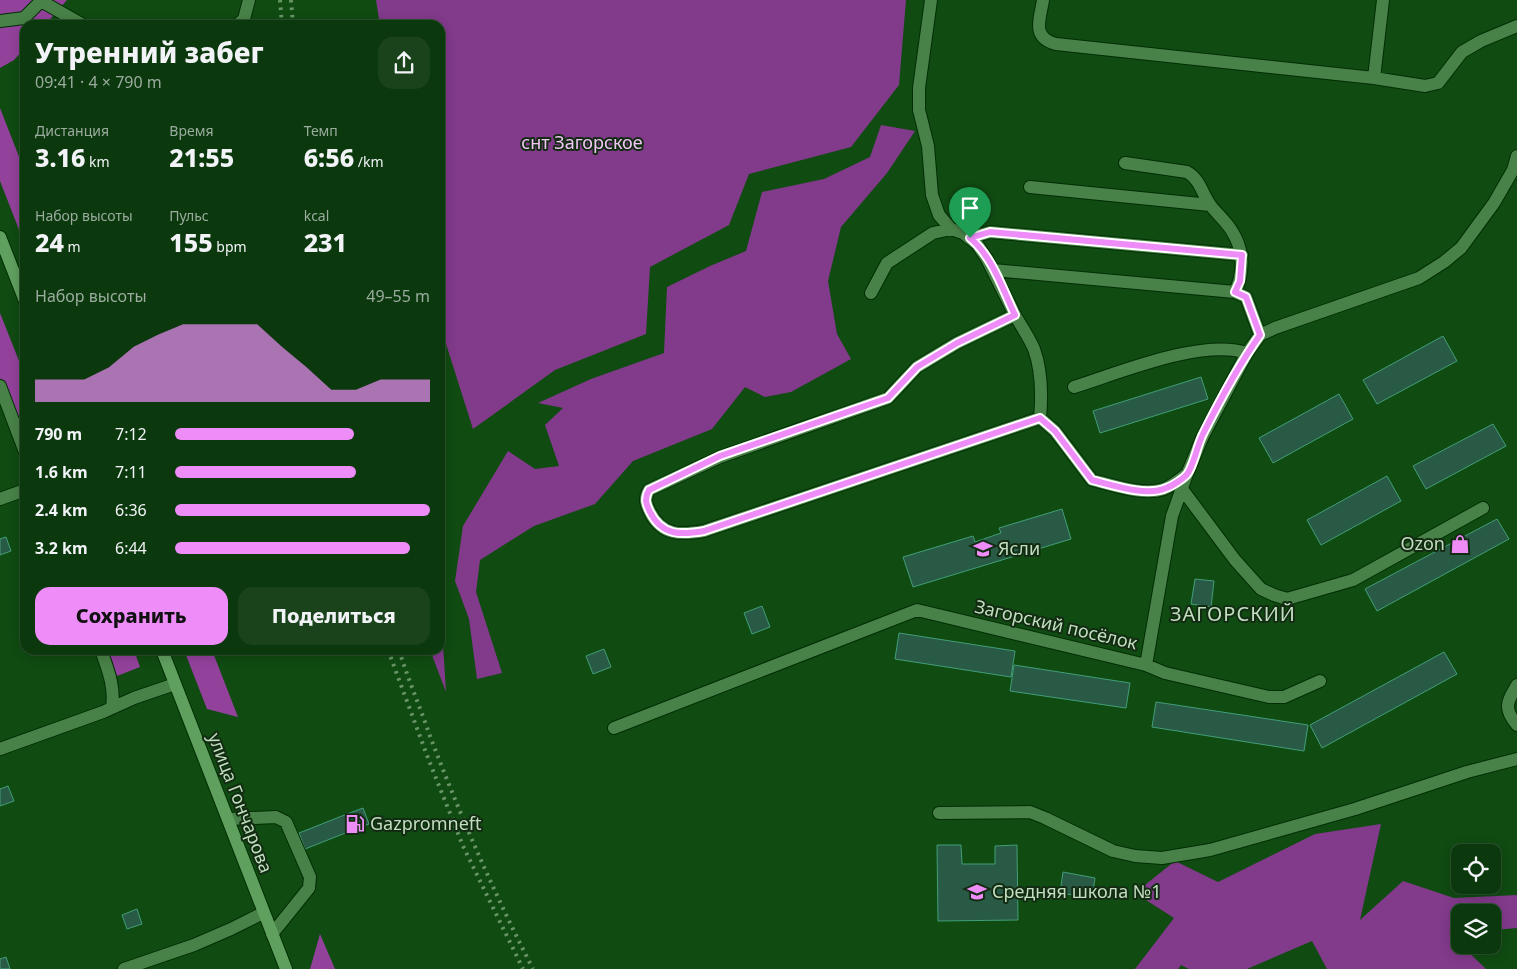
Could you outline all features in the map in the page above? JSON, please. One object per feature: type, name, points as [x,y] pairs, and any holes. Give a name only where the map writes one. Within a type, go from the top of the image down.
[{"type":"main road","points":[[0,237],[20,288]]},
{"type":"main road","name":"улица Гончарова","points":[[164,655],[286,969]]},
{"type":"street","points":[[0,21],[24,18],[41,0],[75,20]]},
{"type":"street","points":[[242,20],[249,0]]},
{"type":"street","points":[[931,0],[919,88],[919,110],[928,146],[932,195],[939,215],[952,229]]},
{"type":"street","points":[[1043,0],[1038,30],[1041,37],[1047,42],[1374,78],[1425,86],[1438,84],[1462,52],[1481,41],[1517,26]]},
{"type":"street","points":[[1374,78],[1383,0]]},
{"type":"street","points":[[993,270],[1235,292],[1246,297],[1260,335],[1275,328],[1419,278],[1444,262],[1461,248],[1494,203],[1513,170],[1517,156]]},
{"type":"street","points":[[1125,162],[1187,172],[1195,177],[1210,205],[1234,233],[1242,255],[1240,281],[1235,292]]},
{"type":"street","points":[[1030,187],[1210,205]]},
{"type":"street","points":[[871,293],[887,263],[933,232],[952,229],[963,232],[977,244],[993,270],[1034,349],[1040,378],[1040,418]]},
{"type":"street","points":[[970,238],[990,232],[1242,255]]},
{"type":"street","points":[[1015,315],[957,343],[917,367],[888,398],[720,456],[649,490],[646,496],[646,503],[658,525],[671,532],[686,534],[704,531],[1040,418]]},
{"type":"street","name":"Загорский посёлок","points":[[614,728],[917,610],[1146,664],[1172,516],[1202,436],[1247,353],[1260,335]]},
{"type":"street","points":[[1074,387],[1166,357],[1218,349],[1237,350],[1247,353]]},
{"type":"street","points":[[0,386],[20,439]]},
{"type":"street","points":[[1040,418],[1055,431],[1092,480],[1138,491],[1153,491],[1166,489],[1187,474]]},
{"type":"street","points":[[1182,488],[1234,560],[1262,589],[1287,599],[1352,580],[1483,508]]},
{"type":"street","points":[[0,499],[20,492]]},
{"type":"street","points":[[103,655],[112,678],[112,708]]},
{"type":"street","points":[[1146,664],[1165,673],[1269,697],[1284,697],[1320,680]]},
{"type":"street","points":[[0,749],[175,684]]},
{"type":"street","points":[[1517,685],[1507,707],[1509,714],[1517,725]]},
{"type":"street","points":[[939,813],[1030,812],[1112,851],[1135,856],[1162,858],[1185,855],[1355,809],[1467,772],[1517,759]]},
{"type":"street","points":[[229,819],[276,817],[286,822],[310,877],[309,888],[272,934]]},
{"type":"street","points":[[124,969],[194,945],[263,913]]},
{"type":"green space","name":"снт Загорское","points":[[376,0],[906,0],[899,85],[851,147],[749,174],[729,225],[650,267],[646,334],[555,370],[473,429],[445,341],[445,20],[379,20]]},
{"type":"green space","points":[[881,125],[915,131],[887,173],[841,227],[828,281],[837,334],[851,359],[791,392],[765,397],[745,387],[712,429],[633,461],[595,504],[534,526],[480,560],[476,592],[502,673],[477,679],[469,619],[455,581],[463,526],[508,451],[535,469],[559,466],[545,425],[563,408],[538,403],[591,379],[664,353],[667,287],[746,251],[762,192],[824,179],[870,157]]},
{"type":"green space","points":[[432,655],[444,655],[446,692]]},
{"type":"green space","points":[[1381,824],[1360,920],[1403,881],[1454,898],[1517,895],[1517,928],[1501,929],[1501,904],[1451,904],[1451,933],[1449,933],[1451,935],[1451,954],[1471,954],[1486,969],[1327,969],[1312,941],[1247,969],[1189,969],[1181,965],[1178,969],[1135,969],[1174,918],[1135,893],[1175,861],[1218,882],[1315,834]]},
{"type":"shaded area","points":[[0,0],[67,0],[49,20],[20,20],[20,53],[14,60],[0,68]]},
{"type":"shaded area","points":[[0,108],[20,159],[20,232],[0,181]]},
{"type":"shaded area","points":[[0,313],[20,363],[20,428],[0,378]]},
{"type":"shaded area","points":[[109,655],[136,655],[140,667],[117,676]]},
{"type":"shaded area","points":[[186,655],[214,655],[238,717],[207,709]]},
{"type":"shaded area","points":[[320,934],[335,969],[310,969]]},
{"type":"building","points":[[1443,336],[1457,361],[1377,404],[1363,380]]},
{"type":"building","points":[[1201,377],[1208,399],[1100,433],[1093,411]]},
{"type":"building","points":[[1339,394],[1353,419],[1273,463],[1259,438]]},
{"type":"building","points":[[1493,424],[1506,446],[1426,489],[1413,466]]},
{"type":"building","points":[[1387,476],[1401,501],[1321,545],[1307,520]]},
{"type":"building","name":"Ясли","points":[[1062,509],[1071,539],[913,587],[903,557],[973,536],[975,542],[1001,533],[999,528]]},
{"type":"building","points":[[1497,519],[1509,539],[1377,611],[1365,589]]},
{"type":"building","points":[[6,537],[11,551],[0,555],[0,539]]},
{"type":"building","points":[[1195,579],[1214,581],[1211,607],[1191,604]]},
{"type":"building","points":[[762,606],[770,627],[752,634],[744,613]]},
{"type":"building","points":[[899,633],[1015,651],[1011,677],[895,659]]},
{"type":"building","points":[[604,649],[611,667],[593,674],[586,656]]},
{"type":"building","points":[[1444,652],[1457,674],[1322,748],[1310,725]]},
{"type":"building","points":[[1014,665],[1130,683],[1126,708],[1010,691]]},
{"type":"building","points":[[1156,702],[1308,725],[1304,751],[1152,727]]},
{"type":"building","points":[[8,786],[14,801],[0,806],[0,789]]},
{"type":"building","points":[[363,808],[369,824],[353,830],[347,814]]},
{"type":"building","points":[[347,814],[353,830],[305,849],[299,833]]},
{"type":"building","name":"Средняя школа №1","points":[[937,845],[961,845],[962,864],[995,864],[995,846],[1017,845],[1018,920],[938,921]]},
{"type":"building","points":[[1063,872],[1095,878],[1092,898],[1060,893]]},
{"type":"building","points":[[137,909],[142,924],[127,929],[122,915]]},
{"type":"building","points":[[6,957],[10,969],[0,969],[0,959]]},
{"type":"railway","points":[[280,0],[282,20]]},
{"type":"railway","points":[[291,0],[293,20]]},
{"type":"railway","points":[[390,655],[463,846],[523,969]]},
{"type":"railway","points":[[401,655],[465,824],[491,883],[533,969]]},
{"type":"place","name":"Ozon","points":[[1460,544]]},
{"type":"place","name":"Ясли","points":[[983,549]]},
{"type":"place","name":"Gazpromneft","points":[[355,824]]},
{"type":"place","name":"Средняя школа №1","points":[[977,892]]},
{"type":"district","name":"ЗАГОРСКИЙ","points":[[1233,614]]},
{"type":"route","points":[[990,232],[1242,255],[1240,281],[1235,292],[1246,297],[1260,335],[1233,377],[1202,436],[1187,474],[1166,489],[1153,491],[1138,491],[1092,480],[1055,431],[1040,418],[704,531],[686,534],[671,532],[658,525],[646,503],[646,496],[649,490],[720,456],[888,398],[917,367],[957,343],[1015,315],[988,259],[970,238],[990,232]]}]
